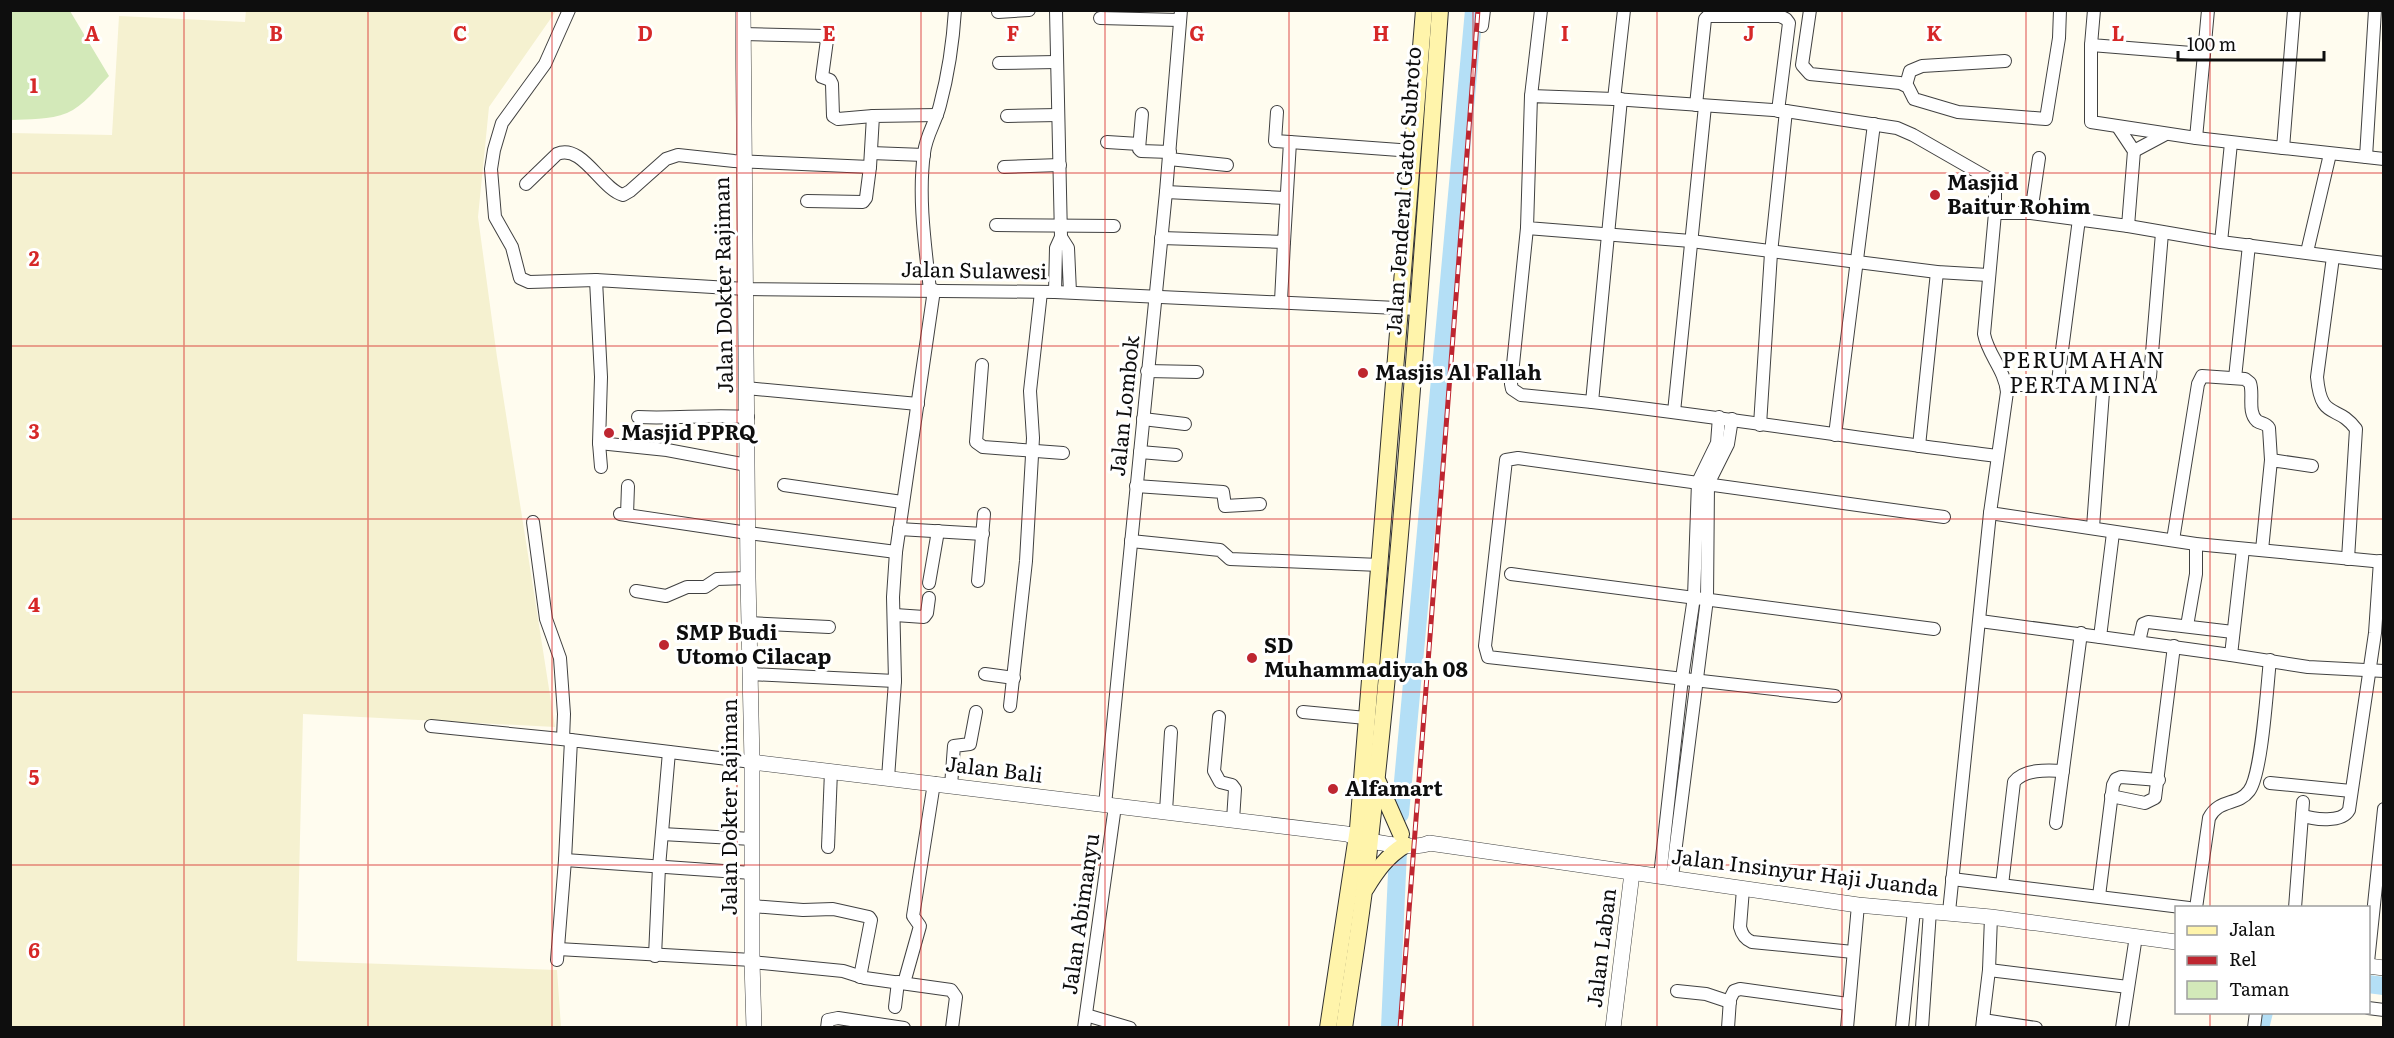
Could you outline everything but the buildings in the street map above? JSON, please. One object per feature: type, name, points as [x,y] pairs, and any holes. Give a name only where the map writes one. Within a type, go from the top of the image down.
[{"type":"main road","name":"Jalan Jenderal Gatot Subroto","points":[[1361,835],[1366,717],[1424,10]]},
{"type":"main road","name":"Jalan Jenderal Gatot Subroto","points":[[1361,835],[1377,778],[1418,309],[1440,10]]},
{"type":"main road","points":[[1364,891],[1382,864],[1403,840],[1377,778]]},
{"type":"main road","points":[[1344,1028],[1364,891],[1361,835]]},
{"type":"main road","points":[[1328,1028],[1361,835]]},
{"type":"street","name":"Jalan Sulawesi","points":[[569,10],[545,64],[502,123],[494,150],[492,178],[495,217],[512,247],[520,278],[529,282],[596,280],[746,288],[1070,292],[1418,309]]},
{"type":"street","name":"Jalan Dokter Rajiman","points":[[743,10],[754,1028]]},
{"type":"street","points":[[888,778],[895,681],[893,597],[896,552],[932,290],[924,237],[924,155],[927,136],[937,115],[952,43],[955,10]]},
{"type":"street","points":[[998,12],[1029,10]]},
{"type":"street","points":[[1055,292],[1056,248],[1061,231],[1056,10]]},
{"type":"street","points":[[1482,26],[1484,10]]},
{"type":"street","points":[[1541,10],[1531,96],[1527,228],[1512,389],[1521,395],[1719,417],[1760,425],[1997,456]]},
{"type":"street","points":[[1592,402],[1624,10]]},
{"type":"street","points":[[1810,10],[1802,65],[1806,71],[1819,76],[1906,85]]},
{"type":"street","points":[[2005,61],[1922,66],[1910,71],[1906,85],[1914,99],[1958,112],[2046,119],[2059,38],[2060,10]]},
{"type":"street","points":[[2094,10],[2090,120],[2094,124],[2164,135],[2384,159]]},
{"type":"street","points":[[2196,138],[2208,10]]},
{"type":"street","points":[[2283,148],[2294,10]]},
{"type":"street","points":[[2366,157],[2375,10]]},
{"type":"street","points":[[1100,18],[1180,15]]},
{"type":"street","name":"Jalan Lombok","points":[[1110,805],[1131,541],[1166,192],[1180,15]]},
{"type":"street","points":[[1674,412],[1691,241],[1706,18],[1708,16],[1780,16],[1789,23],[1760,425]]},
{"type":"street","points":[[743,34],[825,36],[828,40],[822,77],[830,80],[832,84],[833,117],[838,119],[937,115]]},
{"type":"street","points":[[2091,45],[2204,54]]},
{"type":"street","points":[[999,63],[1056,62]]},
{"type":"street","points":[[1531,96],[1618,99],[1782,111],[1874,123],[1897,128],[1913,135],[1988,178],[1995,189],[1995,213],[1984,334],[1986,345],[2006,385],[1990,513],[1949,912]]},
{"type":"street","points":[[1277,112],[1275,141],[1413,151]]},
{"type":"street","points":[[1142,114],[1138,149],[1141,152],[1227,165]]},
{"type":"street","points":[[1007,116],[1058,115]]},
{"type":"street","points":[[807,201],[863,202],[866,198],[870,167],[873,116]]},
{"type":"street","points":[[1835,435],[1874,123]]},
{"type":"street","points":[[2118,127],[2134,151],[2128,226]]},
{"type":"street","points":[[2134,151],[2164,135]]},
{"type":"street","points":[[1107,142],[1139,144]]},
{"type":"street","points":[[1281,301],[1285,198],[1290,142]]},
{"type":"street","points":[[2221,242],[2231,143]]},
{"type":"street","points":[[526,184],[557,154],[564,151],[581,159],[615,192],[623,195],[666,159],[678,155],[744,161],[870,167]]},
{"type":"street","points":[[871,153],[924,155]]},
{"type":"street","points":[[2307,252],[2330,154]]},
{"type":"street","points":[[2031,213],[2039,158]]},
{"type":"street","points":[[1004,167],[1060,165]]},
{"type":"street","points":[[1166,192],[1285,198]]},
{"type":"street","points":[[1995,213],[2031,213],[2079,219],[2221,242],[2384,263]]},
{"type":"street","points":[[2006,385],[2048,385],[2058,381],[2079,219]]},
{"type":"street","points":[[996,225],[1061,231],[1114,226]]},
{"type":"street","points":[[1527,228],[1691,241],[1771,253],[1858,261],[1936,272],[1988,275]]},
{"type":"street","points":[[1061,231],[1068,248],[1070,292]]},
{"type":"street","points":[[2150,377],[2162,233]]},
{"type":"street","points":[[1161,238],[1284,242]]},
{"type":"street","points":[[2235,378],[2249,244]]},
{"type":"street","points":[[2333,257],[2317,377],[2318,395],[2323,404],[2356,429],[2348,559]]},
{"type":"street","points":[[1919,446],[1936,272]]},
{"type":"street","points":[[596,280],[601,376],[600,467]]},
{"type":"street","points":[[1010,706],[1026,561],[1033,450],[1030,391],[1041,292]]},
{"type":"street","points":[[982,365],[976,442],[983,447],[1063,453]]},
{"type":"street","points":[[1147,371],[1197,372]]},
{"type":"street","points":[[2173,540],[2199,379],[2207,375],[2245,379],[2250,383],[2252,411],[2258,421],[2269,428],[2271,459],[2262,550]]},
{"type":"street","points":[[746,388],[918,404]]},
{"type":"street","points":[[2093,527],[2103,392]]},
{"type":"street","points":[[638,417],[670,418],[714,415],[748,417]]},
{"type":"street","points":[[1666,876],[1686,768],[1696,679],[1703,483],[1717,443],[1719,417]]},
{"type":"street","points":[[1143,419],[1185,424]]},
{"type":"street","points":[[1703,483],[1728,444],[1732,419]]},
{"type":"street","points":[[599,443],[667,450],[747,465]]},
{"type":"street","points":[[1140,452],[1176,455]]},
{"type":"street","points":[[1835,696],[1696,679],[1491,659],[1486,655],[1485,646],[1506,460],[1518,458],[1944,517]]},
{"type":"street","points":[[2271,459],[2312,466]]},
{"type":"street","points":[[784,485],[902,502]]},
{"type":"street","points":[[628,486],[624,514],[896,552]]},
{"type":"street","points":[[1136,486],[1223,492],[1225,506],[1260,504]]},
{"type":"street","points":[[1990,513],[2196,544],[2382,562],[2375,633],[2349,810],[2347,814],[2321,819],[2312,819],[2302,815]]},
{"type":"street","points":[[978,581],[984,514]]},
{"type":"street","points":[[533,522],[546,620],[560,658],[567,740],[565,860],[558,955],[655,956],[752,961],[834,970],[860,977],[944,989],[955,993],[952,1028]]},
{"type":"street","points":[[899,529],[983,534]]},
{"type":"street","points":[[929,583],[938,531]]},
{"type":"street","points":[[2100,637],[2114,533]]},
{"type":"street","points":[[1131,541],[1220,550],[1230,559],[1380,565]]},
{"type":"street","points":[[2187,626],[2196,574],[2196,544]]},
{"type":"street","points":[[2231,655],[2243,549]]},
{"type":"street","points":[[1511,574],[1934,629]]},
{"type":"street","points":[[636,591],[666,596],[687,587],[705,587],[717,579],[748,578]]},
{"type":"street","points":[[895,615],[924,617],[927,614],[929,598]]},
{"type":"street","points":[[1666,876],[1672,766],[1683,678],[1700,598]]},
{"type":"street","points":[[1980,621],[2081,633],[2308,666],[2368,672],[2384,671]]},
{"type":"street","points":[[2139,642],[2145,622],[2233,632]]},
{"type":"street","points":[[749,623],[829,627]]},
{"type":"street","points":[[2056,823],[2081,633]]},
{"type":"street","points":[[2375,633],[2384,644]]},
{"type":"street","points":[[2111,796],[2150,802],[2156,798],[2174,646]]},
{"type":"street","points":[[2196,906],[2208,818],[2215,807],[2244,797],[2256,779],[2270,660]]},
{"type":"street","points":[[750,674],[895,681]]},
{"type":"street","points":[[985,674],[1014,678]]},
{"type":"street","points":[[951,786],[954,746],[969,744],[976,712]]},
{"type":"street","points":[[1303,712],[1366,717]]},
{"type":"street","points":[[1219,717],[1214,771],[1220,782],[1232,785],[1235,789],[1233,820]]},
{"type":"street","name":"Jalan Bali","points":[[431,726],[567,740],[1361,835]]},
{"type":"street","points":[[1166,811],[1171,732]]},
{"type":"street","points":[[655,956],[659,867],[669,752]]},
{"type":"street","points":[[1672,766],[1686,768]]},
{"type":"street","points":[[828,847],[831,771]]},
{"type":"street","points":[[2002,885],[2015,780],[2028,774],[2063,771]]},
{"type":"street","points":[[2099,896],[2111,796],[2116,779],[2121,777],[2159,780]]},
{"type":"street","points":[[895,1007],[920,926],[913,916],[933,783]]},
{"type":"street","points":[[2270,783],[2351,791]]},
{"type":"street","points":[[2295,906],[2303,802]]},
{"type":"street","name":"Jalan Abimanyu","points":[[1085,1021],[1110,805]]},
{"type":"street","points":[[2370,932],[2384,809]]},
{"type":"street","points":[[662,834],[752,839]]},
{"type":"street","name":"Jalan Insinyur Haji Juanda","points":[[1361,835],[1666,876],[1858,905],[1949,912],[2175,942]]},
{"type":"street","points":[[565,860],[752,873]]},
{"type":"street","name":"Jalan Laban","points":[[1613,1028],[1632,873]]},
{"type":"street","points":[[1952,879],[2175,906]]},
{"type":"street","points":[[1743,889],[1740,927],[1741,933],[1747,940],[1853,952]]},
{"type":"street","points":[[1846,1028],[1858,905]]},
{"type":"street","points":[[752,906],[802,910],[832,909],[869,917],[871,921],[860,977]]},
{"type":"street","points":[[1902,1028],[1914,910]]},
{"type":"street","points":[[1922,1028],[1930,911]]},
{"type":"street","points":[[1991,917],[1989,970],[1983,1024],[2036,1028]]},
{"type":"street","points":[[2122,1028],[2136,936]]},
{"type":"street","points":[[1989,970],[2128,987]]},
{"type":"street","points":[[1728,1028],[1730,1002],[1734,991],[1740,989],[1848,1004]]},
{"type":"street","points":[[1677,991],[1706,994],[1730,1002]]},
{"type":"street","points":[[827,1028],[828,1020],[838,1018],[904,1028]]},
{"type":"street","points":[[1085,1021],[1130,1028]]},
{"type":"shaded area","points":[[246,10],[556,11],[489,107],[478,217],[497,357],[555,727],[303,714],[297,961],[557,970],[561,1027],[11,1028],[11,133],[112,135],[119,16],[245,22]]},
{"type":"green space","points":[[10,11],[70,11],[109,76],[84,101],[67,113],[46,118],[11,120]]},
{"type":"waterway","points":[[1400,814],[1474,10]]},
{"type":"waterway","points":[[1390,1028],[1398,851]]},
{"type":"waterway","points":[[2370,984],[2384,986]]},
{"type":"waterway","points":[[2260,1028],[2264,1014]]},
{"type":"railway","points":[[1400,1028],[1478,10]]},
{"type":"place","name":"Masjid Baitur Rohim","points":[[1935,195]]},
{"type":"place","name":"Masjis Al Fallah","points":[[1363,373]]},
{"type":"place","name":"Masjid PPRQ","points":[[609,433]]},
{"type":"place","name":"SMP Budi Utomo Cilacap","points":[[664,645]]},
{"type":"place","name":"SD Muhammadiyah 08","points":[[1252,658]]},
{"type":"place","name":"Alfamart","points":[[1333,789]]},
{"type":"district","name":"PERUMAHAN PERTAMINA","points":[[2084,372]]}]
